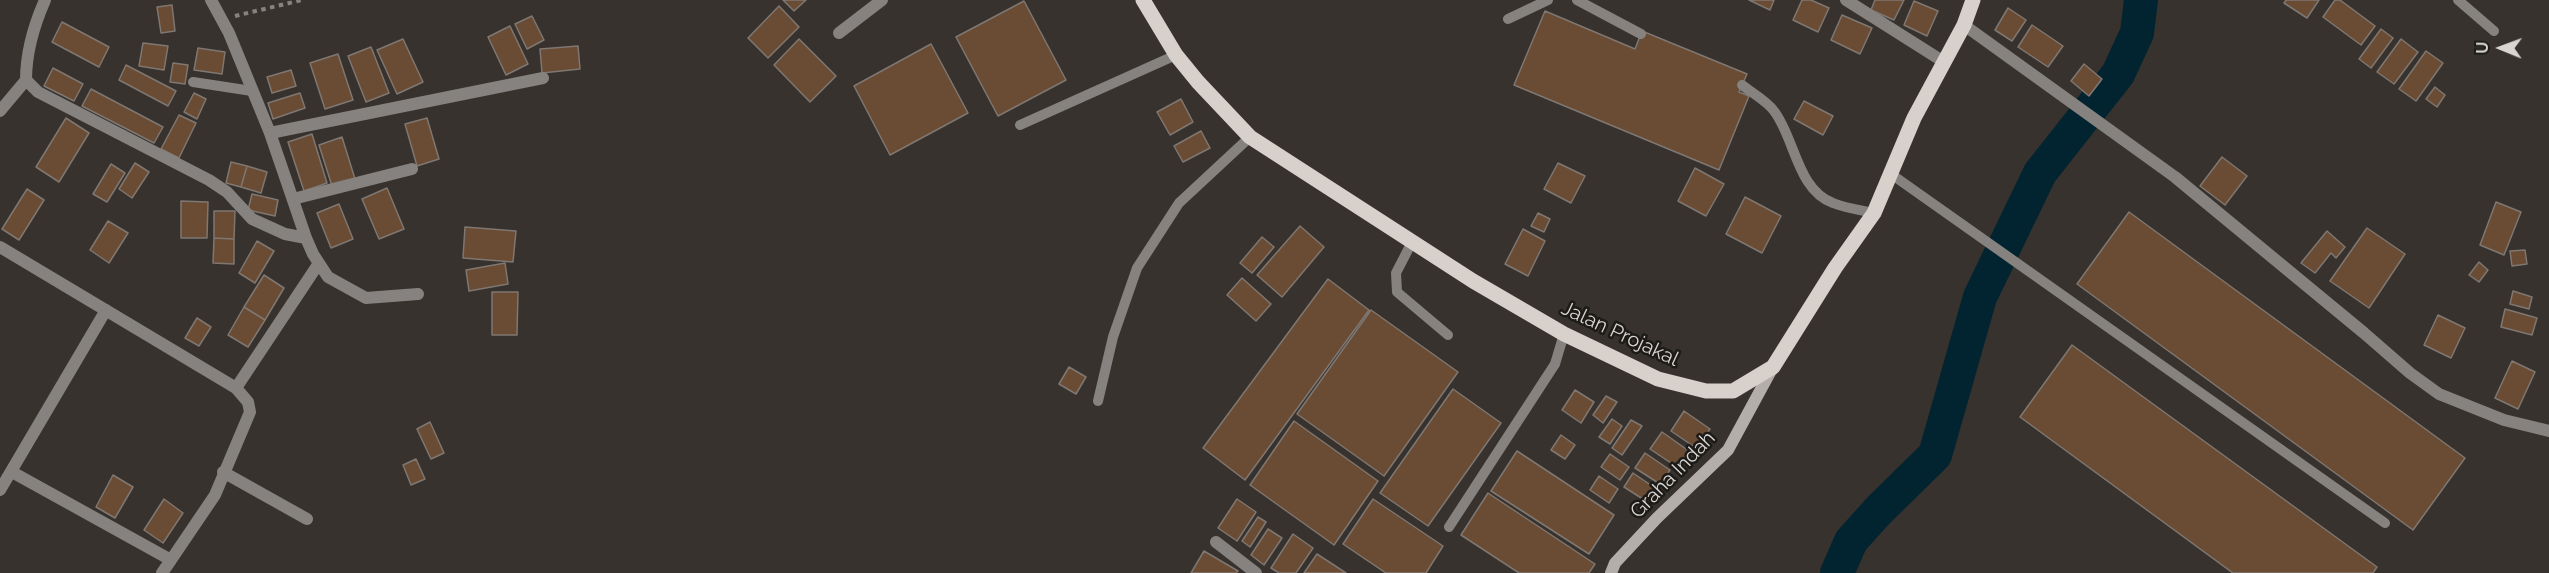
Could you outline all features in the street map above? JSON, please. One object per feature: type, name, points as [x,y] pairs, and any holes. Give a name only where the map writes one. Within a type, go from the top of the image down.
[{"type":"main road","name":"Jalan Projakal","points":[[1143,0],[1176,55],[1250,137],[1412,242],[1564,334],[1658,379],[1706,391],[1733,391],[1773,367],[1835,268],[1874,213],[1914,118],[1964,25],[1973,0]]},
{"type":"street","points":[[0,111],[26,80],[26,64],[38,17],[45,0]]},
{"type":"street","points":[[211,0],[229,33],[270,133],[306,238],[328,277],[366,298],[418,294]]},
{"type":"street","points":[[839,33],[882,0]]},
{"type":"street","points":[[1846,0],[1944,62]]},
{"type":"street","points":[[1964,25],[2175,177],[2410,373],[2439,394],[2504,420],[2549,430]]},
{"type":"street","points":[[270,133],[543,78]]},
{"type":"street","points":[[26,80],[38,92],[227,192],[252,219],[285,234],[306,238]]},
{"type":"street","points":[[293,199],[412,169]]},
{"type":"street","points":[[0,247],[236,388],[248,402],[250,412],[243,433],[223,472],[215,495],[162,573]]},
{"type":"street","points":[[236,388],[319,263]]},
{"type":"street","points":[[0,490],[106,310]]},
{"type":"street","name":"Graha Indah","points":[[1611,573],[1615,563],[1657,518],[1728,450],[1773,367]]},
{"type":"street","points":[[12,472],[171,560]]},
{"type":"street","points":[[223,472],[307,519]]},
{"type":"street","points":[[1216,542],[1254,572]]},
{"type":"lane","points":[[1508,19],[1548,0]]},
{"type":"lane","points":[[1577,0],[1641,34]]},
{"type":"lane","points":[[2458,0],[2494,31]]},
{"type":"lane","points":[[1020,125],[1176,55]]},
{"type":"lane","points":[[193,82],[252,91]]},
{"type":"lane","points":[[1742,85],[1774,110],[1790,140],[1805,178],[1814,189],[1831,203],[1874,213]]},
{"type":"lane","points":[[1098,401],[1113,337],[1137,268],[1179,203],[1250,137]]},
{"type":"lane","points":[[1891,174],[2385,523]]},
{"type":"lane","points":[[1412,242],[1396,273],[1398,292],[1448,335]]},
{"type":"lane","points":[[1449,527],[1555,364],[1564,334]]},
{"type":"path","points":[[220,20],[302,0]]},
{"type":"building","points":[[783,0],[806,0],[794,11]]},
{"type":"building","points":[[1749,0],[1774,0],[1770,10]]},
{"type":"building","points":[[1802,0],[1811,0],[1829,8],[1818,32],[1793,20]]},
{"type":"building","points":[[1875,0],[1904,0],[1894,20],[1871,10]]},
{"type":"building","points":[[2286,0],[2319,0],[2307,18],[2284,3]]},
{"type":"building","points":[[2335,0],[2340,0],[2375,26],[2361,45],[2323,17]]},
{"type":"building","points":[[1024,1],[1066,80],[998,116],[956,37]]},
{"type":"building","points":[[1914,1],[1938,11],[1927,36],[1904,25]]},
{"type":"building","points":[[172,5],[175,31],[161,33],[157,7]]},
{"type":"building","points":[[779,6],[799,27],[768,58],[748,38]]},
{"type":"building","points":[[2008,8],[2026,20],[2012,41],[1995,30]]},
{"type":"building","points":[[1545,11],[1635,49],[1642,31],[1747,74],[1739,92],[1749,96],[1719,170],[1514,85]]},
{"type":"building","points":[[1842,15],[1872,28],[1860,54],[1831,40]]},
{"type":"building","points":[[532,16],[544,40],[527,49],[515,24]]},
{"type":"building","points":[[62,22],[109,47],[99,67],[52,42]]},
{"type":"building","points":[[2032,25],[2063,46],[2048,67],[2018,47]]},
{"type":"building","points":[[510,26],[528,64],[506,75],[488,37]]},
{"type":"building","points":[[2381,29],[2393,38],[2371,68],[2359,59]]},
{"type":"building","points":[[403,39],[423,82],[397,94],[377,50]]},
{"type":"building","points":[[799,39],[836,76],[810,102],[774,65]]},
{"type":"building","points":[[2401,39],[2418,52],[2394,84],[2377,72]]},
{"type":"building","points":[[143,43],[168,46],[164,70],[139,66]]},
{"type":"building","points":[[931,44],[968,113],[890,155],[854,86]]},
{"type":"building","points":[[578,46],[580,69],[542,73],[540,49]]},
{"type":"building","points":[[371,47],[389,93],[366,102],[348,56]]},
{"type":"building","points":[[198,48],[225,52],[222,74],[194,70]]},
{"type":"building","points":[[2426,51],[2443,63],[2416,101],[2399,89]]},
{"type":"building","points":[[338,54],[353,100],[325,109],[310,63]]},
{"type":"building","points":[[173,63],[188,65],[185,84],[170,82]]},
{"type":"building","points":[[2084,64],[2102,79],[2089,96],[2071,81]]},
{"type":"building","points":[[126,65],[176,91],[168,106],[119,80]]},
{"type":"building","points":[[53,68],[83,84],[74,101],[44,86]]},
{"type":"building","points":[[291,70],[296,86],[272,93],[267,77]]},
{"type":"building","points":[[2435,87],[2445,95],[2437,107],[2426,99]]},
{"type":"building","points":[[91,89],[163,127],[154,143],[82,106]]},
{"type":"building","points":[[194,93],[206,99],[197,119],[184,112]]},
{"type":"building","points":[[300,93],[305,108],[273,119],[268,103]]},
{"type":"building","points":[[1181,99],[1193,122],[1170,135],[1157,112]]},
{"type":"building","points":[[1804,101],[1833,116],[1823,135],[1794,119]]},
{"type":"building","points":[[179,115],[196,123],[179,158],[161,149]]},
{"type":"building","points":[[66,118],[89,133],[59,182],[36,167]]},
{"type":"building","points":[[427,118],[439,159],[417,166],[405,124]]},
{"type":"building","points":[[1201,131],[1210,148],[1183,162],[1174,146]]},
{"type":"building","points":[[312,134],[327,183],[304,191],[288,142]]},
{"type":"building","points":[[342,137],[355,179],[332,186],[319,145]]},
{"type":"building","points":[[2222,157],[2247,176],[2225,205],[2200,186]]},
{"type":"building","points":[[231,162],[247,166],[241,187],[226,183]]},
{"type":"building","points":[[135,163],[149,172],[132,198],[119,189]]},
{"type":"building","points":[[1558,163],[1585,176],[1571,203],[1544,189]]},
{"type":"building","points":[[111,164],[125,173],[107,202],[93,194]]},
{"type":"building","points":[[247,166],[267,172],[261,193],[241,187]]},
{"type":"building","points":[[1695,168],[1724,184],[1706,216],[1678,201]]},
{"type":"building","points":[[387,188],[404,229],[379,239],[362,199]]},
{"type":"building","points":[[27,189],[44,200],[19,240],[2,229]]},
{"type":"building","points":[[252,194],[278,200],[275,216],[248,210]]},
{"type":"building","points":[[1745,197],[1781,216],[1762,253],[1726,234]]},
{"type":"building","points":[[181,201],[208,202],[207,238],[181,238]]},
{"type":"building","points":[[2496,202],[2521,212],[2504,255],[2480,245]]},
{"type":"building","points":[[339,204],[353,239],[331,248],[317,213]]},
{"type":"building","points":[[214,211],[235,211],[234,239],[214,238]]},
{"type":"building","points":[[2129,212],[2465,458],[2413,530],[2077,284]]},
{"type":"building","points":[[1538,213],[1550,219],[1544,232],[1531,226]]},
{"type":"building","points":[[108,221],[128,233],[109,263],[90,250]]},
{"type":"building","points":[[1300,226],[1324,247],[1282,297],[1257,275]]},
{"type":"building","points":[[465,227],[516,231],[513,262],[463,258]]},
{"type":"building","points":[[2367,228],[2405,254],[2369,308],[2330,281]]},
{"type":"building","points":[[1523,229],[1545,241],[1528,276],[1505,264]]},
{"type":"building","points":[[2327,231],[2345,247],[2336,258],[2331,253],[2315,273],[2301,263]]},
{"type":"building","points":[[1262,237],[1274,247],[1252,273],[1240,263]]},
{"type":"building","points":[[214,238],[234,239],[234,264],[213,263]]},
{"type":"building","points":[[257,241],[274,251],[255,283],[239,273]]},
{"type":"building","points":[[2525,250],[2527,264],[2512,266],[2510,251]]},
{"type":"building","points":[[2479,262],[2488,270],[2479,282],[2469,275]]},
{"type":"building","points":[[505,263],[508,284],[469,291],[466,270]]},
{"type":"building","points":[[264,275],[284,288],[265,320],[244,307]]},
{"type":"building","points":[[1242,278],[1271,304],[1256,321],[1227,295]]},
{"type":"building","points":[[1328,279],[1369,310],[1245,480],[1203,448]]},
{"type":"building","points":[[2513,291],[2532,297],[2529,309],[2510,304]]},
{"type":"building","points":[[492,292],[518,292],[517,335],[492,335]]},
{"type":"building","points":[[244,307],[265,320],[248,347],[228,335]]},
{"type":"building","points":[[2505,309],[2537,318],[2532,335],[2501,327]]},
{"type":"building","points":[[1371,310],[1458,372],[1384,476],[1297,414]]},
{"type":"building","points":[[2438,315],[2465,328],[2451,358],[2424,345]]},
{"type":"building","points":[[197,318],[211,327],[199,346],[185,338]]},
{"type":"building","points":[[2072,345],[2377,567],[2373,573],[2233,573],[2020,417]]},
{"type":"building","points":[[2512,361],[2535,372],[2518,409],[2495,398]]},
{"type":"building","points":[[1069,367],[1086,377],[1076,394],[1059,384]]},
{"type":"building","points":[[1453,389],[1501,423],[1428,526],[1380,493]]},
{"type":"building","points":[[1575,390],[1594,402],[1581,423],[1562,410]]},
{"type":"building","points":[[1606,396],[1617,402],[1603,423],[1593,415]]},
{"type":"building","points":[[1684,411],[1710,429],[1696,448],[1671,431]]},
{"type":"building","points":[[1612,419],[1622,426],[1610,444],[1599,437]]},
{"type":"building","points":[[1631,420],[1642,426],[1622,455],[1612,448]]},
{"type":"building","points":[[1294,421],[1378,481],[1334,545],[1250,485]]},
{"type":"building","points":[[430,422],[444,453],[431,459],[417,429]]},
{"type":"building","points":[[1662,432],[1689,451],[1677,467],[1650,449]]},
{"type":"building","points":[[1561,435],[1575,445],[1565,459],[1551,450]]},
{"type":"building","points":[[1517,451],[1614,515],[1589,554],[1491,491]]},
{"type":"building","points":[[1645,453],[1670,470],[1660,484],[1635,468]]},
{"type":"building","points":[[1610,454],[1629,467],[1620,480],[1601,467]]},
{"type":"building","points":[[416,459],[425,479],[411,485],[403,465]]},
{"type":"building","points":[[1633,473],[1655,488],[1646,501],[1624,487]]},
{"type":"building","points":[[113,475],[133,487],[115,518],[96,507]]},
{"type":"building","points":[[1599,476],[1618,489],[1609,503],[1590,490]]},
{"type":"building","points":[[1488,493],[1595,564],[1589,573],[1519,573],[1461,535]]},
{"type":"building","points":[[164,499],[183,513],[163,543],[144,530]]},
{"type":"building","points":[[1237,499],[1256,512],[1237,541],[1218,528]]},
{"type":"building","points":[[1373,499],[1443,546],[1426,573],[1386,573],[1343,544]]},
{"type":"building","points":[[1258,517],[1266,522],[1250,547],[1242,541]]},
{"type":"building","points":[[1268,529],[1282,538],[1264,565],[1251,555]]},
{"type":"building","points":[[1293,534],[1313,548],[1296,573],[1279,573],[1271,568]]},
{"type":"building","points":[[1204,551],[1238,571],[1236,573],[1191,573]]},
{"type":"building","points":[[1317,554],[1346,573],[1304,573]]},
{"type":"waterway","points":[[1837,573],[1851,541],[1935,455],[1980,297],[2040,173],[2118,74],[2137,33],[2141,0]]}]
